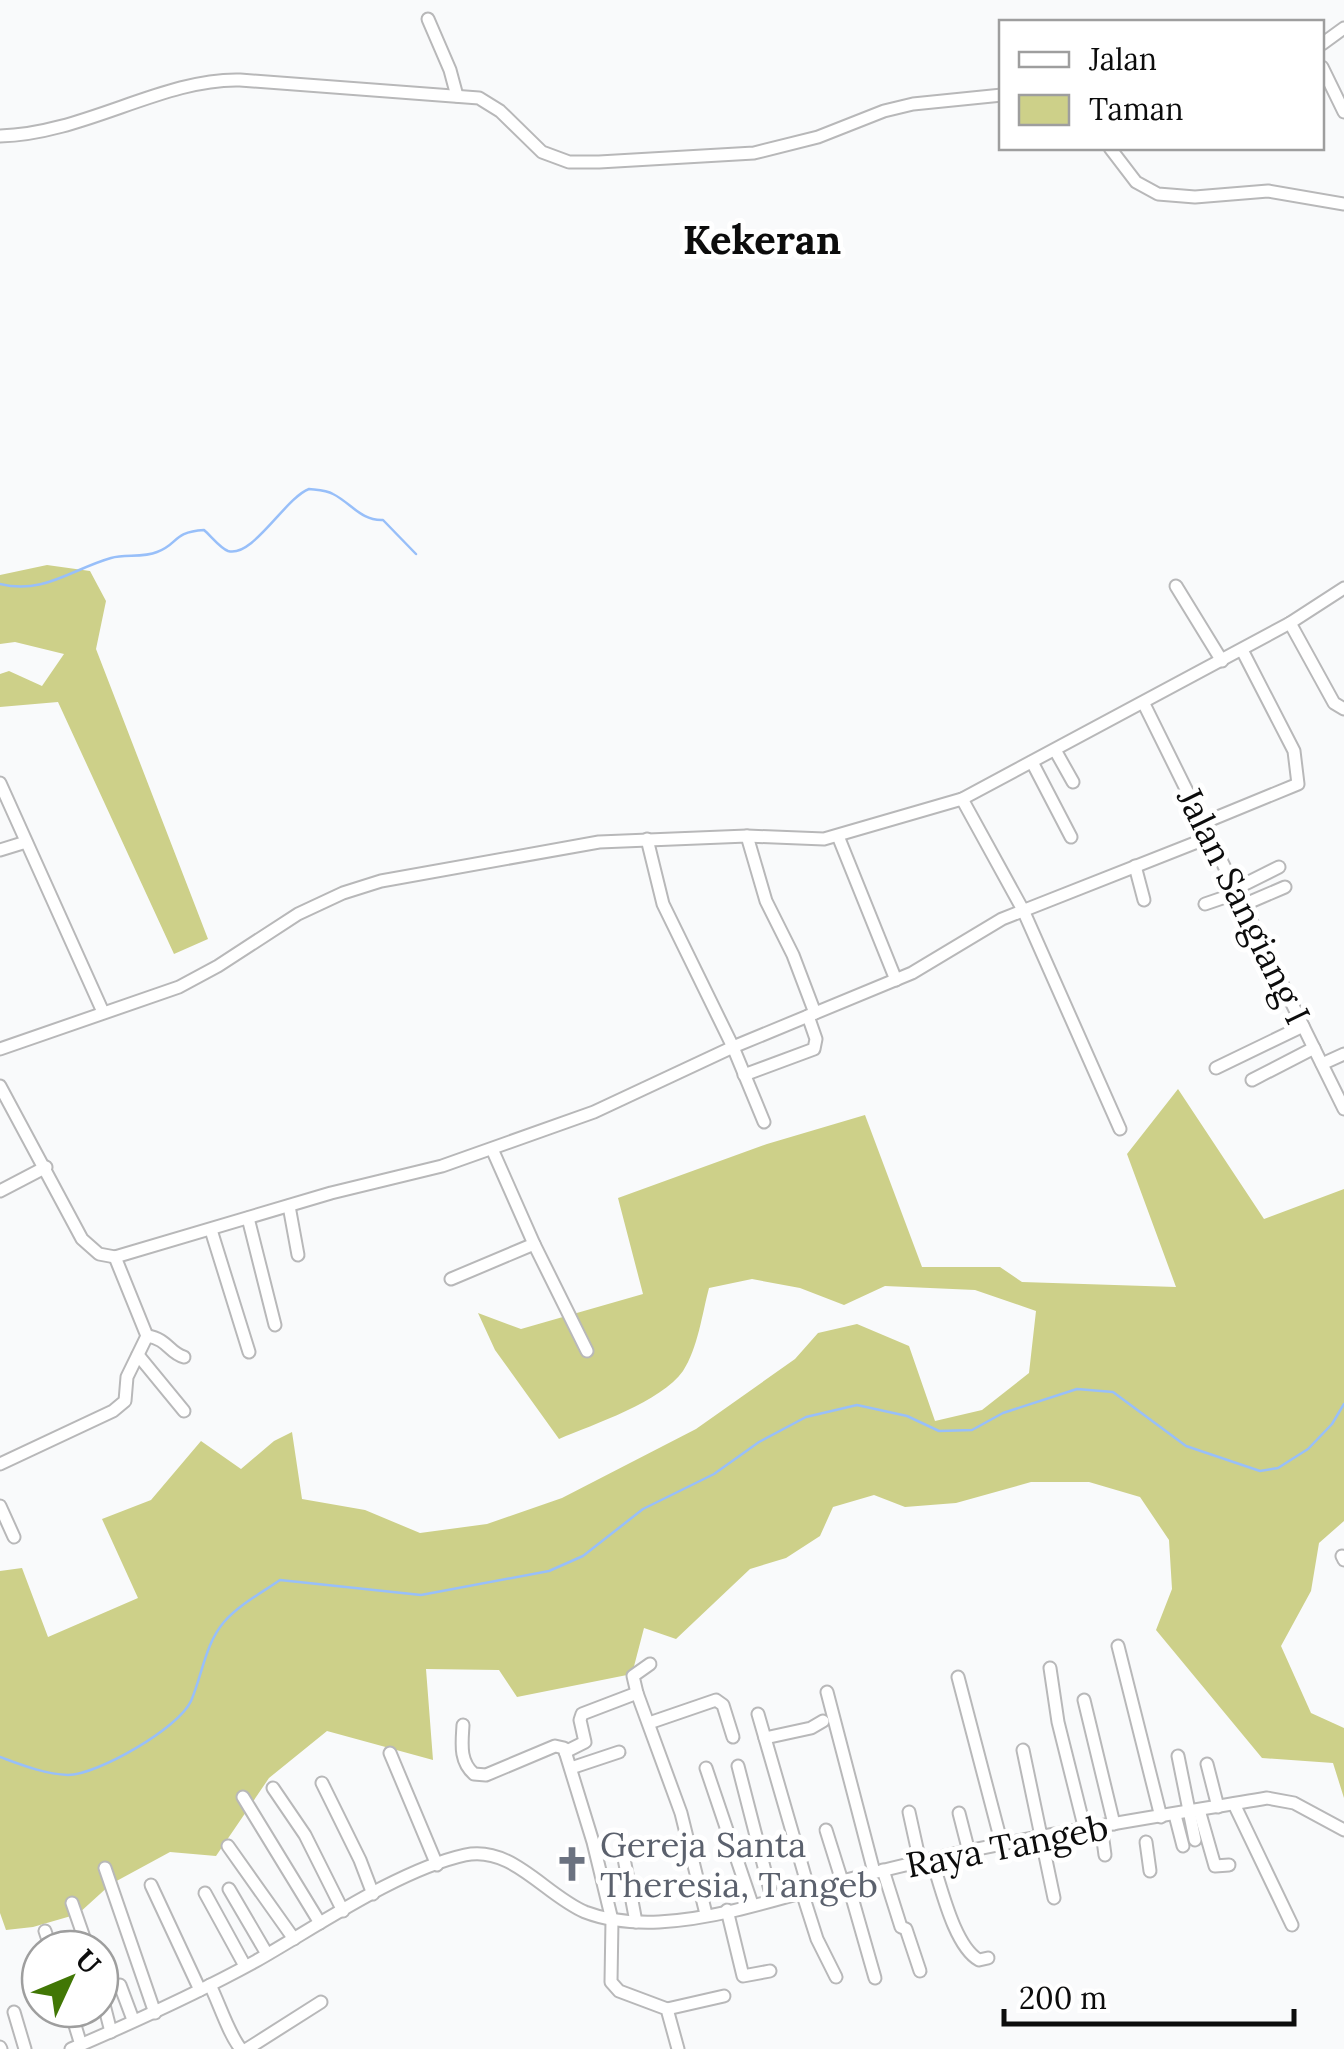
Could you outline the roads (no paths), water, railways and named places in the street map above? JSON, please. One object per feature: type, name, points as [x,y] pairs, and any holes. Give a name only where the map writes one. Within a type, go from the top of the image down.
[{"type":"street","points":[[428,19],[450,70],[456,96]]},
{"type":"street","points":[[1324,72],[1344,112]]},
{"type":"street","points":[[0,136],[42,132],[212,81],[240,80],[479,98],[493,105],[542,152],[568,162],[598,162],[754,153],[818,137],[913,104],[999,95]]},
{"type":"street","points":[[1112,150],[1136,182],[1158,194],[1194,198],[1268,192],[1344,204]]},
{"type":"street","points":[[1176,586],[1222,661]]},
{"type":"street","points":[[0,1049],[179,986],[218,966],[298,914],[365,885],[552,849],[647,839],[838,836],[962,798],[1290,624],[1344,588]]},
{"type":"street","points":[[1290,624],[1334,703],[1344,709]]},
{"type":"street","points":[[1204,823],[1298,784],[1294,751],[1242,650]]},
{"type":"street","name":"Jalan Sangiang I","points":[[1144,704],[1344,1109]]},
{"type":"street","points":[[1055,750],[1074,782]]},
{"type":"street","points":[[1032,762],[1071,837]]},
{"type":"street","points":[[0,783],[103,1012]]},
{"type":"street","points":[[962,798],[1023,910],[1120,1128]]},
{"type":"street","points":[[744,1075],[814,1049],[816,1039],[798,968],[766,901],[746,836]]},
{"type":"street","points":[[838,836],[896,980]]},
{"type":"street","points":[[0,1086],[82,1239],[99,1254],[115,1257],[442,1166],[594,1112],[896,980],[1023,910],[1210,837]]},
{"type":"street","points":[[647,839],[663,904],[764,1122]]},
{"type":"street","points":[[0,850],[26,842]]},
{"type":"street","points":[[1136,866],[1144,900]]},
{"type":"street","points":[[1238,896],[1279,867]]},
{"type":"street","points":[[1205,904],[1285,887]]},
{"type":"street","points":[[1216,1068],[1304,1026]]},
{"type":"street","points":[[1252,1080],[1314,1048]]},
{"type":"street","points":[[1322,1064],[1344,1054]]},
{"type":"street","points":[[492,1149],[587,1351]]},
{"type":"street","points":[[0,1190],[46,1167]]},
{"type":"street","points":[[289,1206],[298,1256]]},
{"type":"street","points":[[248,1218],[275,1325]]},
{"type":"street","points":[[210,1230],[249,1352]]},
{"type":"street","points":[[451,1279],[534,1244]]},
{"type":"street","points":[[0,1464],[120,1406],[126,1397],[127,1377],[147,1336],[115,1257]]},
{"type":"street","points":[[147,1336],[162,1339],[184,1357]]},
{"type":"street","points":[[138,1355],[184,1411]]},
{"type":"street","points":[[0,1506],[14,1536]]},
{"type":"street","points":[[1118,1646],[1160,1817]]},
{"type":"street","points":[[650,1664],[633,1676],[680,1814],[706,1914]]},
{"type":"street","points":[[1050,1668],[1058,1722],[1086,1830]]},
{"type":"street","points":[[958,1677],[1002,1845]]},
{"type":"street","points":[[827,1692],[879,1871],[901,1927],[906,1929],[920,1972]]},
{"type":"street","points":[[566,1752],[585,1742],[582,1714],[637,1693]]},
{"type":"street","points":[[648,1723],[716,1700],[723,1704],[733,1736]]},
{"type":"street","points":[[1084,1700],[1114,1824]]},
{"type":"street","points":[[758,1714],[817,1939],[836,1977]]},
{"type":"street","points":[[765,1738],[810,1728],[823,1721]]},
{"type":"street","points":[[463,1725],[465,1764],[474,1774],[486,1775],[555,1746],[566,1752],[612,1920],[612,1986],[667,2009],[724,1996]]},
{"type":"street","points":[[1023,1750],[1036,1797],[1054,1898]]},
{"type":"street","points":[[571,1768],[619,1752]]},
{"type":"street","points":[[390,1753],[437,1865]]},
{"type":"street","points":[[1178,1756],[1214,1866],[1230,1865]]},
{"type":"street","points":[[1207,1764],[1218,1807]]},
{"type":"street","points":[[738,1766],[772,1898]]},
{"type":"street","points":[[706,1768],[752,1904]]},
{"type":"street","points":[[322,1782],[372,1894]]},
{"type":"street","points":[[274,1788],[343,1910]]},
{"type":"street","points":[[243,1797],[320,1923]]},
{"type":"street","name":"Raya Tangeb","points":[[76,2047],[205,1987],[372,1894],[460,1856],[488,1854],[515,1865],[570,1904],[612,1920],[660,1922],[727,1910],[1002,1845],[1267,1798],[1294,1803],[1344,1830]]},
{"type":"street","points":[[1234,1804],[1292,1925]]},
{"type":"street","points":[[1175,1815],[1189,1843],[1194,1811]]},
{"type":"street","points":[[909,1812],[926,1861],[970,1954],[979,1960],[988,1958]]},
{"type":"street","points":[[959,1813],[969,1852]]},
{"type":"street","points":[[826,1830],[875,1978]]},
{"type":"street","points":[[1102,1834],[1105,1854]]},
{"type":"street","points":[[1146,1842],[1150,1872]]},
{"type":"street","points":[[228,1846],[294,1938]]},
{"type":"street","points":[[624,1852],[636,1922]]},
{"type":"street","points":[[106,1868],[154,2013]]},
{"type":"street","points":[[150,1886],[205,1987],[228,2020],[233,2038],[244,2049],[321,2002]]},
{"type":"street","points":[[229,1889],[266,1954]]},
{"type":"street","points":[[205,1892],[245,1966]]},
{"type":"street","points":[[72,1904],[81,1929]]},
{"type":"street","points":[[727,1910],[743,1976],[770,1970]]},
{"type":"street","points":[[120,1985],[132,2016]]},
{"type":"street","points":[[667,2009],[678,2049]]},
{"type":"street","points":[[14,2012],[24,2049]]},
{"type":"waterway","points":[[0,584],[44,584],[111,558],[157,552],[194,531],[204,530],[228,551],[238,551],[309,489],[330,493],[362,515],[383,520],[416,554]]},
{"type":"waterway","points":[[0,1757],[68,1775],[98,1767],[136,1748],[171,1724],[191,1701],[212,1640],[224,1622],[280,1580],[421,1595],[549,1571],[583,1556],[643,1509],[714,1474],[759,1442],[806,1417],[857,1405],[907,1416],[939,1431],[972,1430],[1003,1413],[1077,1389],[1113,1392],[1186,1446],[1260,1471],[1278,1468],[1308,1449],[1332,1424],[1344,1404]]},
{"type":"place","name":"Gereja Santa Theresia, Tangeb","points":[[572,1864]]},
{"type":"district","name":"Kekeran","points":[[762,239]]}]
